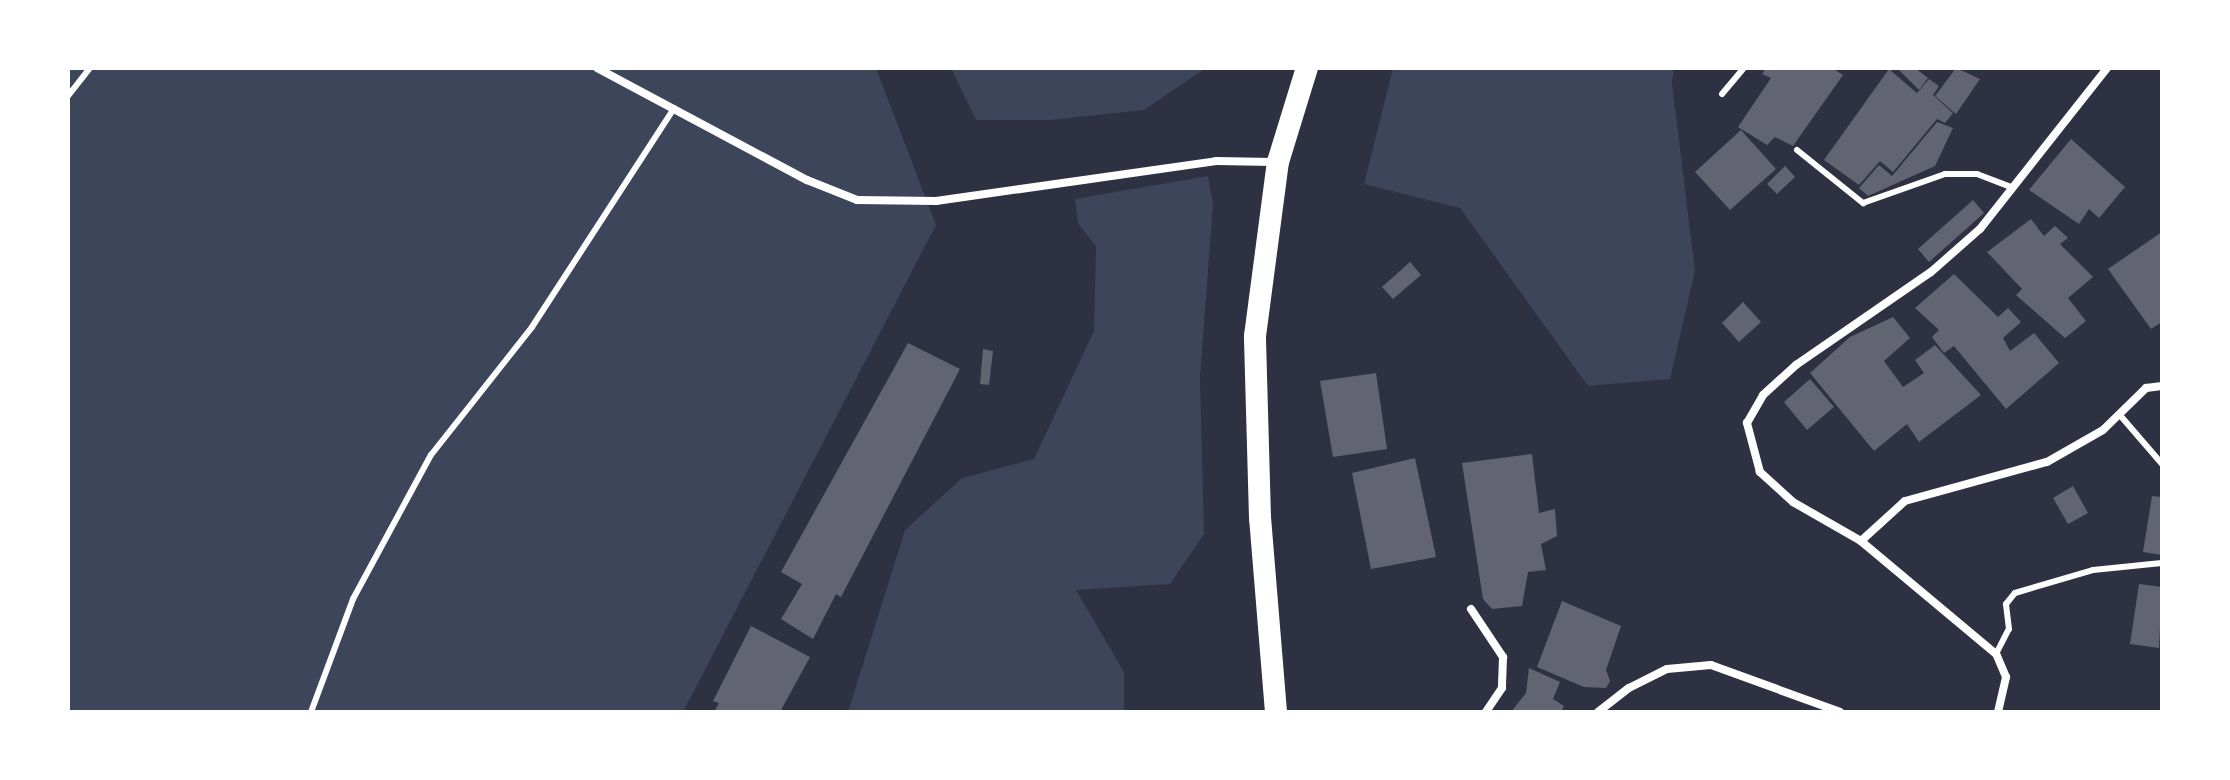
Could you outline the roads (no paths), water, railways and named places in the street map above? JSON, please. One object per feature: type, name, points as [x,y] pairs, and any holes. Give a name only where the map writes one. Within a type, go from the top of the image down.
[{"type":"highway","points":[[1276,712],[1260,518],[1255,336],[1278,162],[1307,68]]},
{"type":"street","points":[[1998,712],[2006,677],[1996,654],[1861,541],[1793,502],[1760,472],[1747,423],[1763,395],[1796,365],[1931,272],[1980,229],[2107,68]]},
{"type":"street","points":[[601,69],[807,180],[857,200],[936,201],[1216,161],[1278,162]]},
{"type":"street","points":[[1861,541],[1905,501],[2047,462],[2103,430],[2146,388],[2162,386]]},
{"type":"street","points":[[1471,609],[1503,657],[1502,688],[1486,712]]},
{"type":"street","points":[[1598,712],[1629,688],[1667,669],[1711,665],[1840,712]]},
{"type":"lane","points":[[68,96],[90,68]]},
{"type":"lane","points":[[1722,94],[1744,68]]},
{"type":"lane","points":[[311,712],[353,599],[431,455],[532,327],[674,108]]},
{"type":"lane","points":[[1797,150],[1863,203],[1945,174],[1977,174],[2011,187]]},
{"type":"lane","points":[[2119,414],[2162,464]]},
{"type":"lane","points":[[1996,654],[2009,629],[2006,604],[2015,593],[2093,570],[2162,563]]}]
